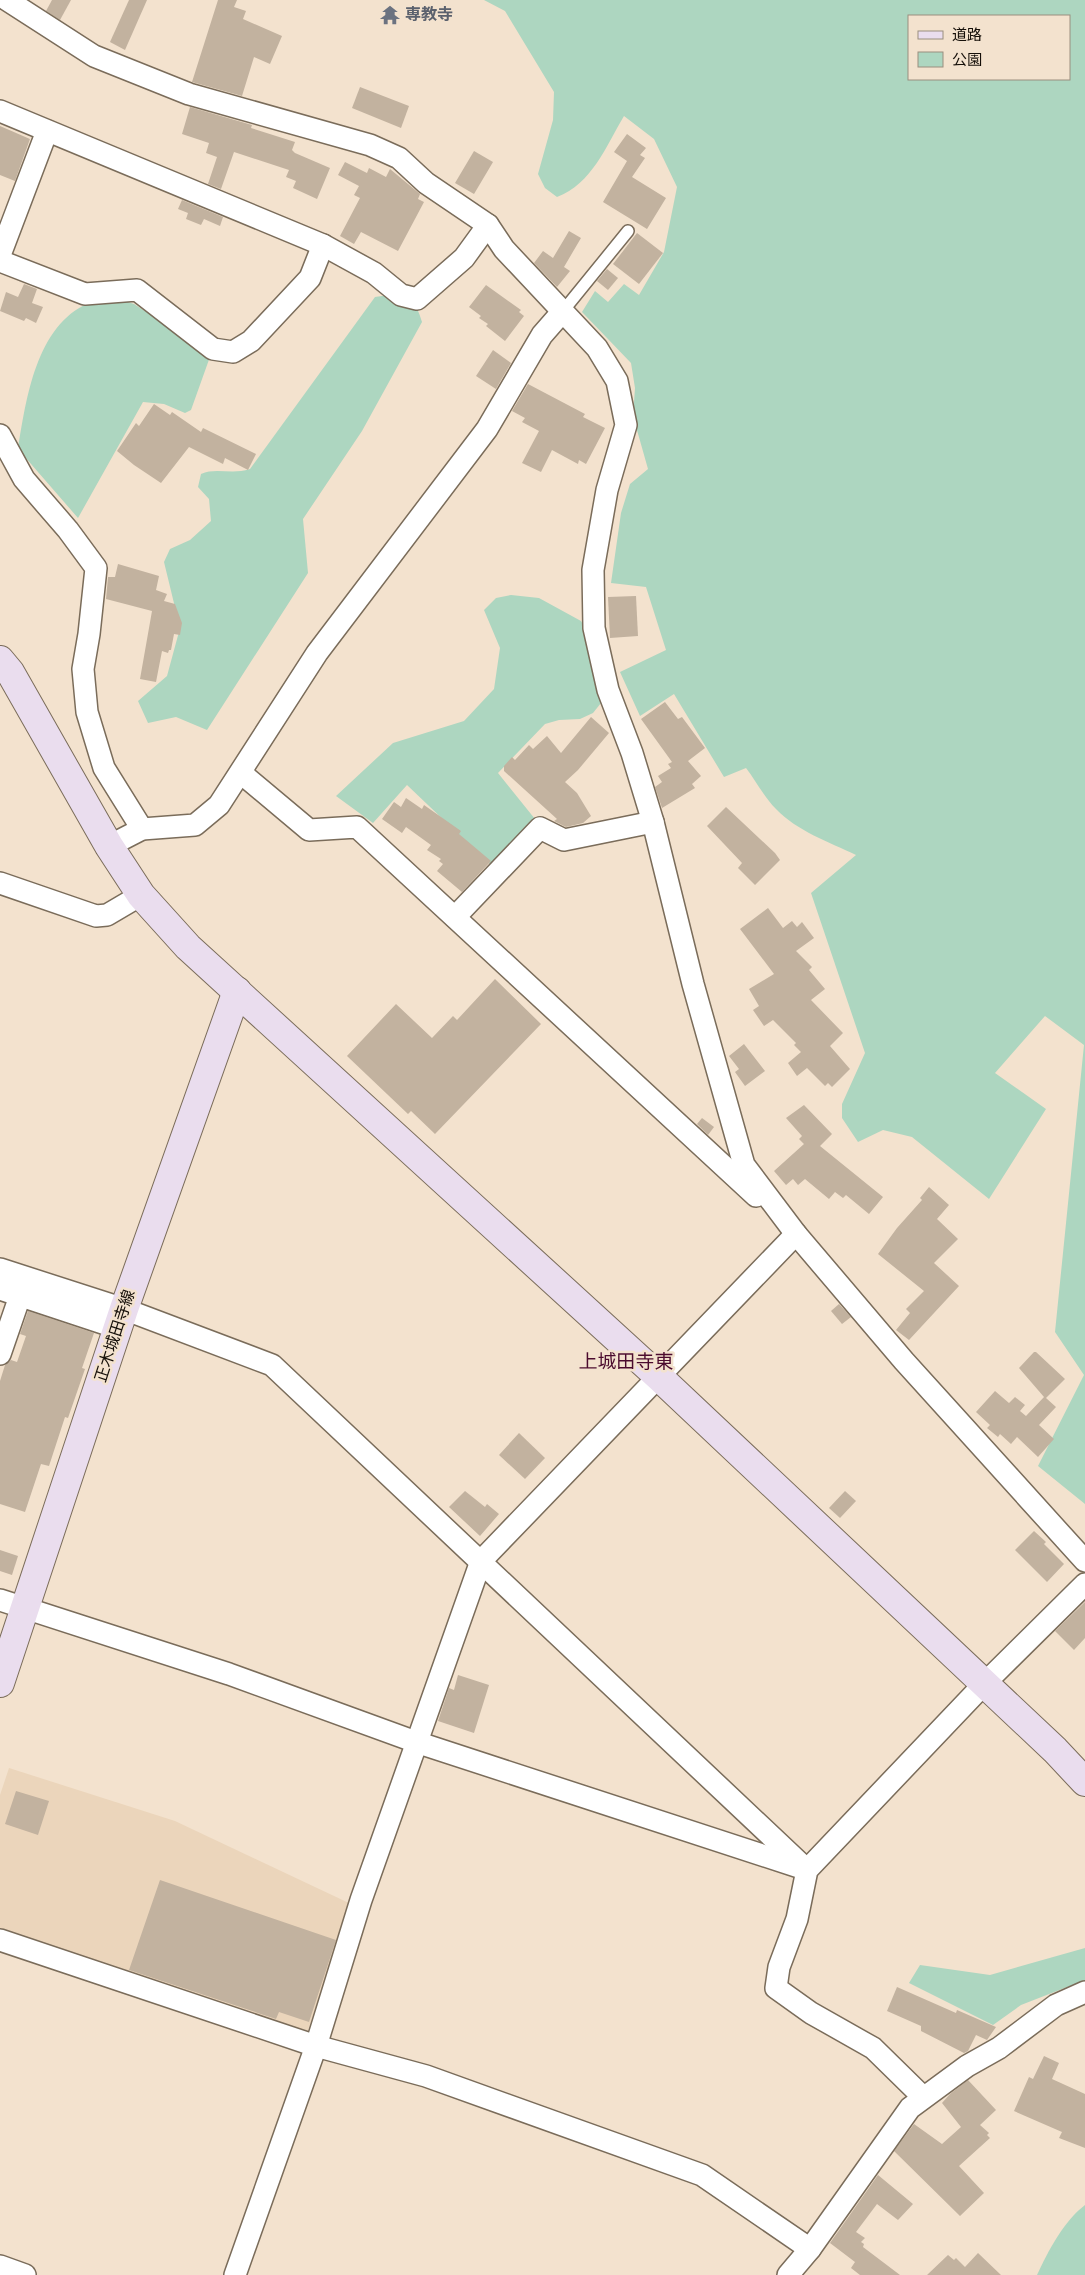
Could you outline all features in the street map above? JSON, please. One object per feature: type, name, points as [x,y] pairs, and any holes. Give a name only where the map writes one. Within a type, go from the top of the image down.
[{"type":"street","points":[[8,0],[94,56],[189,94],[370,145],[399,158],[426,183],[488,224],[504,249],[597,348],[616,381],[626,426],[607,490],[593,570],[594,628],[608,690],[632,753],[653,822],[693,984],[744,1165],[796,1234],[904,1361],[1085,1561]]},
{"type":"street","points":[[0,112],[162,177],[323,245],[374,273],[401,295],[417,299],[464,258],[488,224]]},
{"type":"street","points":[[0,255],[47,131]]},
{"type":"street","points":[[0,261],[85,294],[137,290],[213,349],[233,352],[251,341],[310,278],[323,245]]},
{"type":"street","points":[[110,846],[142,829],[195,825],[219,806],[317,653],[487,429],[542,335],[563,310]]},
{"type":"street","points":[[0,435],[24,479],[68,530],[96,568],[83,669],[87,712],[104,768],[142,829]]},
{"type":"street","points":[[0,660],[10,672],[110,846],[141,895],[188,947],[658,1377],[1054,1750],[1085,1782]]},
{"type":"street","points":[[241,774],[309,830],[357,827],[796,1234]]},
{"type":"street","points":[[455,917],[540,828],[564,840],[653,822]]},
{"type":"street","points":[[0,883],[96,916],[107,915],[141,895]]},
{"type":"street","name":"正木城田寺線","points":[[0,1683],[121,1319],[236,991]]},
{"type":"street","points":[[235,2275],[316,2046],[361,1900],[481,1561],[796,1234]]},
{"type":"street","points":[[0,1269],[121,1319]]},
{"type":"street","points":[[0,1354],[10,1292],[121,1319],[272,1365],[807,1870]]},
{"type":"street","points":[[923,2097],[873,2048],[811,2013],[776,1988],[779,1968],[797,1919],[807,1870],[984,1684],[1085,1584]]},
{"type":"street","points":[[0,1600],[229,1674],[416,1742],[807,1870]]},
{"type":"street","points":[[0,1940],[316,2046],[426,2076],[702,2175],[810,2249]]},
{"type":"street","points":[[788,2275],[810,2249],[910,2108],[967,2066],[999,2048],[1056,2005],[1085,1992]]},
{"type":"street","points":[[0,2266],[25,2275]]},
{"type":"lane","points":[[563,310],[628,231]]},
{"type":"shaded area","points":[[9,1768],[175,1821],[351,1904],[307,2033],[0,1932],[0,1795]]},
{"type":"green space","points":[[484,0],[1085,0],[1085,1504],[1038,1466],[1084,1375],[1055,1332],[1084,1045],[1045,1016],[995,1073],[1046,1109],[989,1199],[912,1137],[883,1130],[858,1142],[842,1118],[842,1104],[865,1053],[811,893],[856,855],[814,835],[784,817],[768,799],[746,768],[724,777],[674,694],[640,716],[620,672],[666,650],[646,587],[611,583],[621,513],[630,484],[648,469],[633,416],[635,388],[631,363],[582,312],[595,291],[608,302],[624,284],[639,295],[664,252],[677,187],[654,139],[624,116],[597,163],[580,183],[557,197],[545,188],[538,174],[553,120],[554,92],[505,11]]},
{"type":"green space","points":[[389,295],[411,302],[417,309],[422,322],[362,431],[303,519],[308,573],[207,730],[176,717],[148,723],[138,701],[167,676],[180,628],[164,562],[170,549],[190,540],[211,521],[209,499],[198,487],[201,474],[212,471],[243,471],[250,469],[375,297]]},
{"type":"green space","points":[[119,299],[134,304],[211,354],[191,410],[185,413],[164,404],[143,402],[78,518],[18,449],[25,409],[37,366],[45,346],[57,328],[71,314],[89,303],[100,300]]},
{"type":"green space","points":[[511,595],[539,598],[581,621],[591,639],[603,690],[601,703],[593,713],[580,719],[559,720],[545,724],[498,773],[535,819],[492,866],[407,785],[373,823],[336,796],[393,743],[464,721],[494,689],[500,648],[484,610],[496,598]]},
{"type":"green space","points":[[1085,1948],[1085,1980],[1021,2005],[993,2025],[909,1983],[920,1965],[990,1975]]},
{"type":"green space","points":[[1085,2205],[1085,2275],[1037,2275],[1063,2228]]},
{"type":"building","points":[[52,0],[71,0],[60,20],[46,11]]},
{"type":"building","points":[[129,0],[147,0],[125,50],[110,42]]},
{"type":"building","points":[[218,0],[237,0],[234,7],[246,11],[243,19],[282,36],[270,64],[254,57],[242,96],[192,82]]},
{"type":"building","points":[[360,87],[409,106],[401,128],[352,108]]},
{"type":"building","points":[[190,107],[252,125],[251,128],[295,142],[292,150],[295,153],[330,168],[317,199],[293,188],[296,181],[286,177],[289,170],[234,152],[221,189],[208,184],[217,157],[206,153],[209,143],[182,134]]},
{"type":"building","points":[[0,126],[30,139],[15,181],[0,175]]},
{"type":"building","points":[[627,134],[646,148],[640,155],[645,158],[632,177],[666,198],[647,229],[603,202],[627,161],[614,152]]},
{"type":"building","points":[[474,151],[493,162],[474,194],[455,183]]},
{"type":"building","points":[[345,162],[367,173],[369,168],[386,177],[390,169],[420,194],[418,199],[424,202],[398,251],[361,232],[354,244],[340,236],[360,198],[354,195],[359,186],[338,175]]},
{"type":"building","points":[[182,200],[223,217],[220,226],[204,219],[201,225],[186,219],[188,213],[178,209]]},
{"type":"building","points":[[569,231],[581,238],[564,267],[570,271],[557,287],[534,263],[543,251],[553,258]]},
{"type":"building","points":[[637,233],[663,253],[639,284],[613,264]]},
{"type":"building","points":[[607,269],[618,278],[608,290],[597,281]]},
{"type":"building","points":[[24,284],[37,289],[32,303],[43,307],[36,323],[26,318],[24,321],[0,311],[6,292],[18,297]]},
{"type":"building","points":[[486,285],[521,310],[519,312],[524,316],[505,341],[486,326],[488,324],[479,318],[481,316],[469,307]]},
{"type":"building","points":[[493,350],[511,363],[496,389],[476,376]]},
{"type":"building","points":[[528,384],[585,414],[583,417],[605,428],[586,464],[579,460],[578,464],[552,450],[541,472],[522,463],[539,431],[522,422],[525,418],[512,411]]},
{"type":"building","points":[[154,404],[170,415],[172,412],[201,432],[203,428],[256,454],[248,470],[225,458],[223,464],[189,447],[161,483],[134,465],[117,451],[136,423],[139,426]]},
{"type":"building","points":[[118,564],[159,576],[156,590],[167,594],[164,601],[175,604],[182,623],[180,635],[174,634],[171,650],[168,653],[162,651],[156,682],[140,679],[152,611],[106,599],[108,577],[115,577]]},
{"type":"building","points":[[636,596],[638,636],[610,638],[608,597]]},
{"type":"building","points":[[665,702],[678,719],[682,717],[705,748],[688,761],[701,776],[692,784],[695,788],[662,808],[655,787],[662,782],[658,776],[671,768],[668,764],[672,762],[641,719]]},
{"type":"building","points":[[591,717],[609,733],[578,770],[565,782],[577,793],[591,816],[583,823],[566,827],[554,821],[557,819],[504,771],[504,766],[512,757],[515,760],[529,745],[533,749],[547,736],[561,753]]},
{"type":"building","points":[[406,798],[422,809],[424,805],[461,831],[459,834],[491,861],[462,892],[437,871],[443,864],[439,861],[441,859],[427,850],[431,845],[406,827],[402,833],[382,819],[394,802],[401,807]]},
{"type":"building","points":[[726,807],[780,860],[755,885],[738,868],[742,863],[707,826]]},
{"type":"building","points":[[768,908],[783,928],[792,921],[797,927],[802,922],[814,938],[796,951],[812,967],[809,970],[825,989],[811,1000],[843,1033],[830,1046],[850,1069],[832,1087],[828,1083],[825,1086],[807,1068],[797,1076],[788,1063],[801,1052],[794,1045],[796,1043],[773,1020],[764,1026],[753,1010],[759,1006],[749,989],[774,974],[740,929]]},
{"type":"building","points":[[495,979],[541,1024],[435,1134],[411,1111],[408,1114],[347,1056],[396,1004],[432,1038],[453,1016],[457,1020]]},
{"type":"building","points":[[744,1044],[765,1071],[745,1086],[735,1072],[739,1069],[729,1056]]},
{"type":"building","points":[[804,1105],[832,1134],[820,1146],[883,1197],[869,1214],[846,1195],[843,1198],[835,1192],[829,1199],[805,1179],[798,1185],[793,1179],[786,1185],[774,1171],[804,1144],[799,1139],[802,1136],[786,1118]]},
{"type":"building","points":[[702,1118],[714,1127],[708,1135],[697,1124]]},
{"type":"building","points":[[929,1187],[949,1205],[937,1219],[958,1239],[934,1263],[959,1286],[909,1340],[896,1330],[910,1313],[906,1309],[924,1291],[878,1254],[897,1228],[922,1200],[920,1198]]},
{"type":"building","points":[[839,1304],[851,1317],[842,1324],[831,1311]]},
{"type":"building","points":[[28,1311],[94,1333],[82,1368],[85,1369],[68,1418],[65,1417],[49,1466],[41,1464],[25,1512],[0,1504],[0,1381],[5,1365],[11,1360],[17,1362],[26,1336],[20,1334]]},
{"type":"building","points":[[1034,1352],[1065,1379],[1046,1398],[1056,1407],[1039,1425],[1054,1439],[1038,1457],[1017,1437],[1011,1444],[1000,1434],[998,1437],[987,1428],[990,1425],[976,1412],[995,1391],[1009,1403],[1015,1397],[1025,1405],[1020,1411],[1026,1416],[1044,1397],[1019,1368]]},
{"type":"building","points":[[519,1433],[545,1458],[525,1479],[499,1455]]},
{"type":"building","points":[[465,1491],[485,1507],[487,1504],[499,1514],[480,1536],[449,1507]]},
{"type":"building","points":[[845,1491],[856,1501],[840,1518],[829,1508]]},
{"type":"building","points":[[1034,1531],[1064,1564],[1047,1582],[1015,1550]]},
{"type":"building","points":[[0,1550],[18,1556],[12,1575],[0,1571]]},
{"type":"building","points":[[1085,1602],[1085,1638],[1074,1650],[1055,1631]]},
{"type":"building","points":[[458,1675],[489,1685],[474,1733],[438,1721],[449,1688],[454,1690]]},
{"type":"building","points":[[16,1791],[49,1801],[38,1835],[5,1824]]},
{"type":"building","points":[[160,1880],[336,1940],[309,2022],[279,2012],[276,2019],[129,1970]]},
{"type":"building","points":[[897,1987],[956,2013],[957,2010],[996,2027],[987,2040],[976,2035],[968,2051],[964,2053],[921,2031],[921,2026],[887,2011]]},
{"type":"building","points":[[1044,2056],[1059,2063],[1052,2079],[1085,2094],[1085,2148],[1059,2138],[1062,2132],[1014,2111],[1029,2077],[1033,2079]]},
{"type":"building","points":[[968,2080],[996,2110],[980,2125],[989,2133],[987,2135],[990,2138],[959,2166],[984,2193],[960,2216],[894,2151],[914,2124],[942,2144],[961,2127],[942,2103]]},
{"type":"building","points":[[878,2175],[913,2204],[898,2220],[877,2204],[856,2232],[865,2238],[861,2242],[864,2244],[863,2247],[900,2275],[860,2275],[851,2268],[855,2262],[830,2243]]},
{"type":"building","points":[[978,2253],[1001,2275],[927,2275],[948,2255],[954,2260],[956,2258],[965,2267]]},
{"type":"place","name":"専教寺","points":[[390,15]]},
{"type":"district","name":"上城田寺東","points":[[626,1362]]}]
